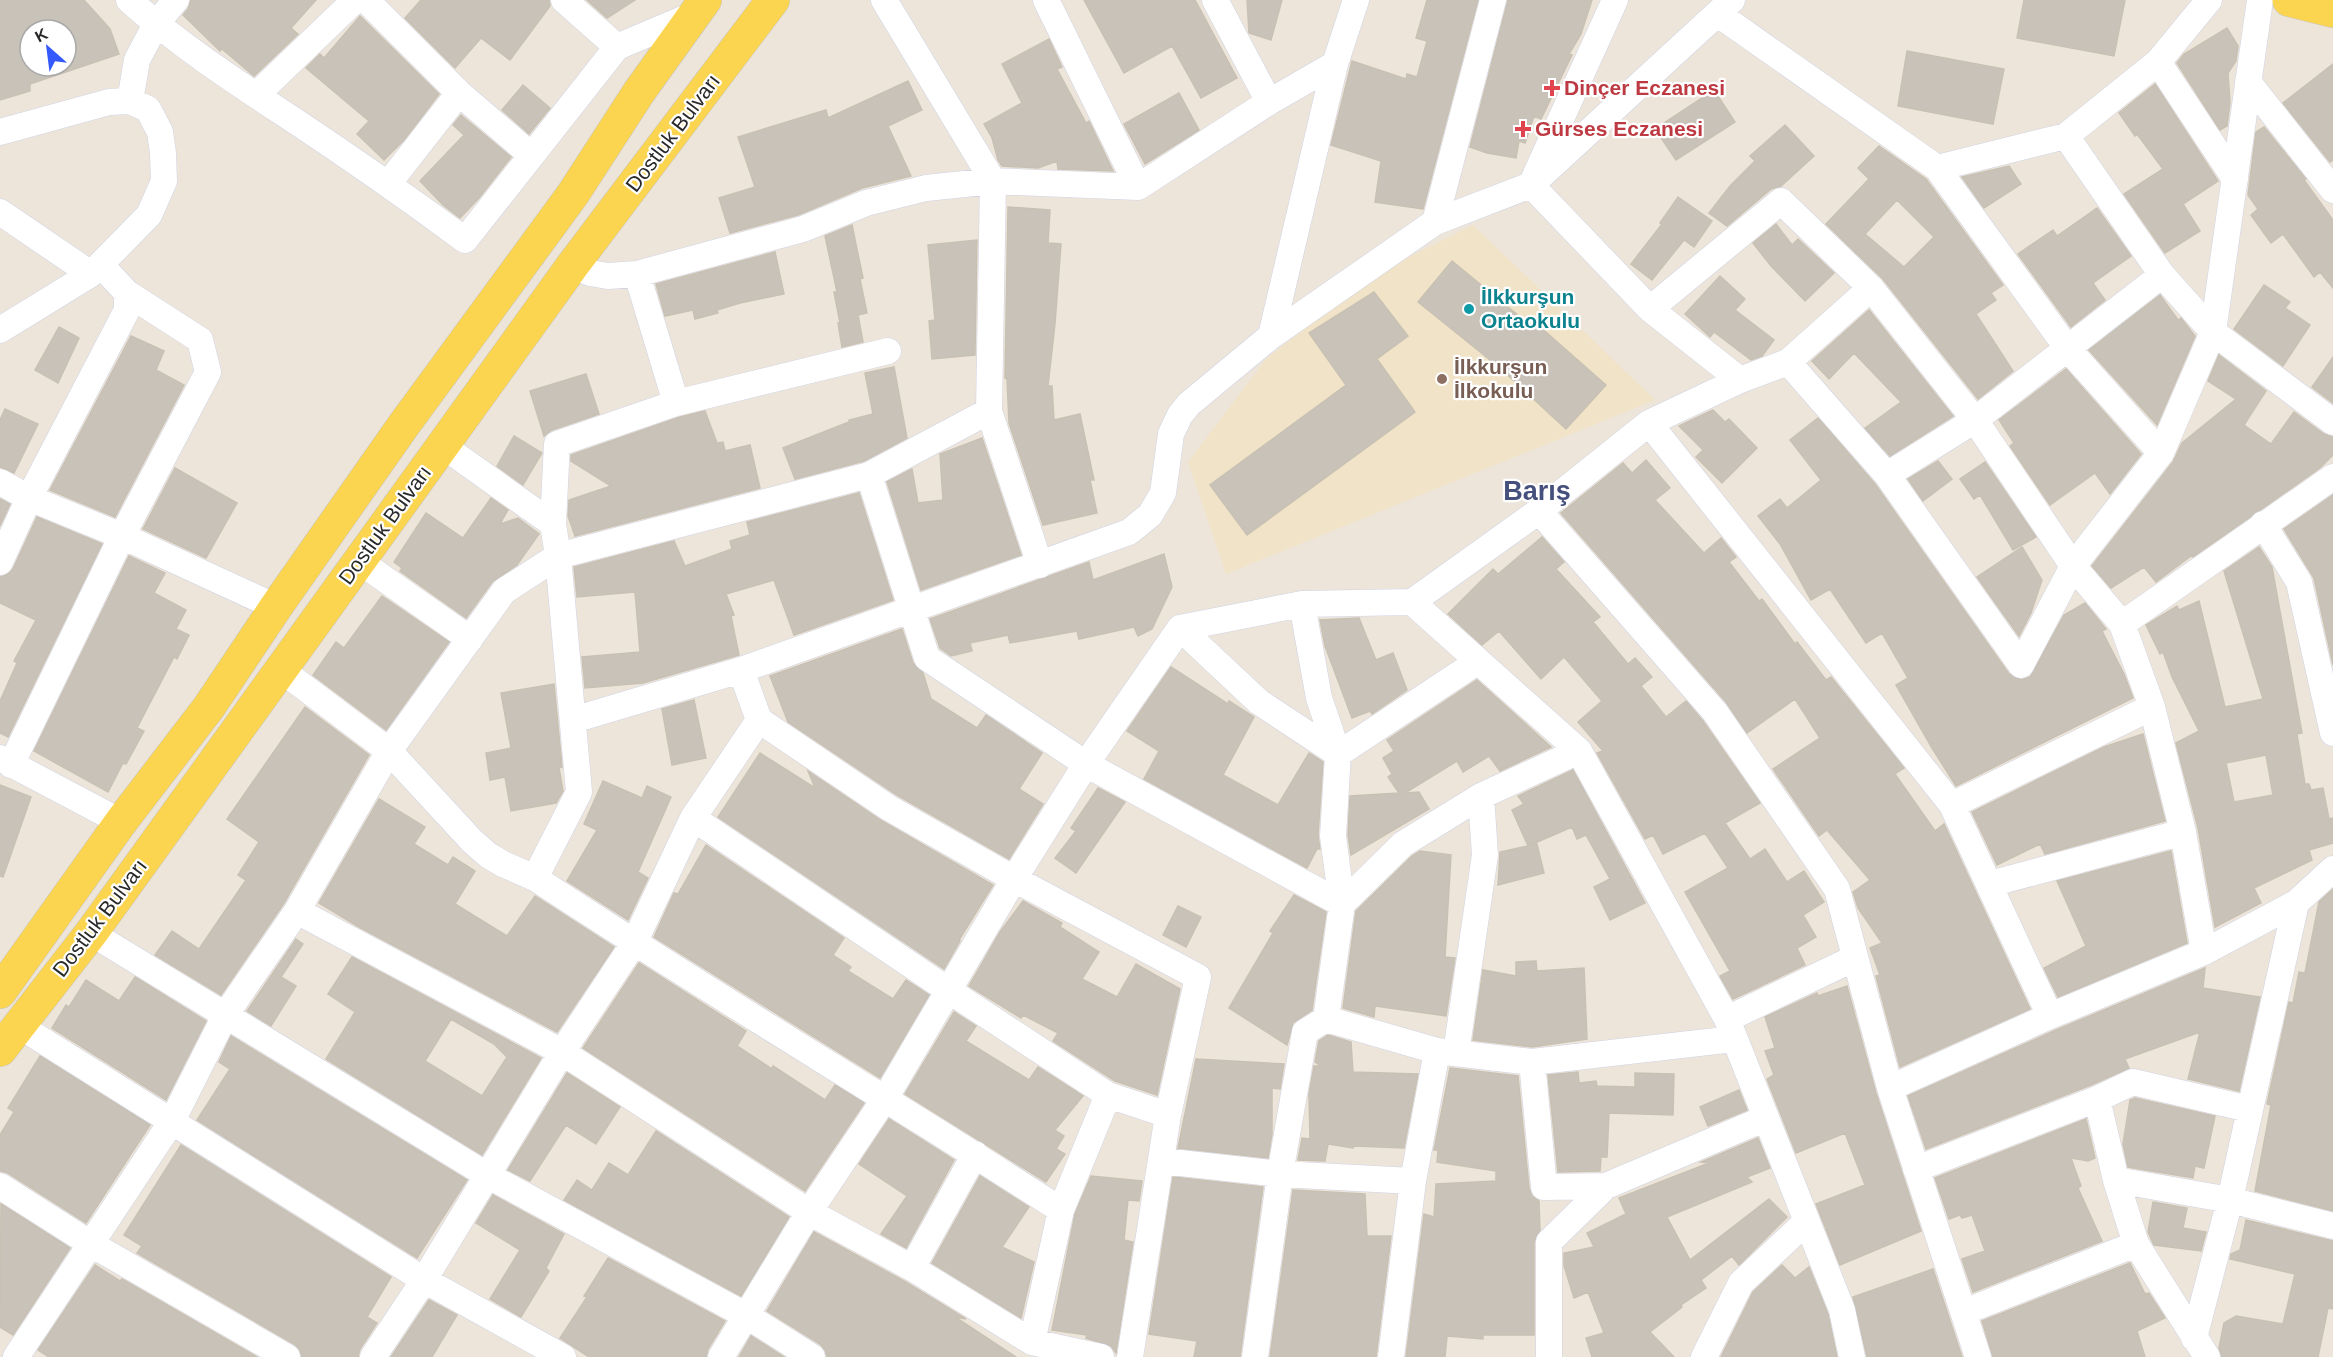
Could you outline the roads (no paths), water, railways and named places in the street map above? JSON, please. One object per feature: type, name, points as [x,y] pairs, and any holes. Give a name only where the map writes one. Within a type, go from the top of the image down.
[{"type":"main road","name":"Dostluk Bulvarı","points":[[9,1038],[91,933],[279,669],[572,266],[773,0]]},
{"type":"main road","points":[[2289,0],[2333,11]]},
{"type":"main road","name":"Dostluk Bulvarı","points":[[0,992],[121,822],[209,707],[403,426],[573,194],[639,92],[700,7]]},
{"type":"street","points":[[129,0],[156,24],[256,95],[388,183],[465,240],[616,47],[700,7]]},
{"type":"street","points":[[130,101],[137,60],[156,24],[176,0]]},
{"type":"street","points":[[256,95],[355,0]]},
{"type":"street","points":[[366,0],[459,93],[531,154]]},
{"type":"street","points":[[564,0],[616,47]]},
{"type":"street","points":[[884,0],[993,181],[989,411],[1040,565]]},
{"type":"street","points":[[1046,0],[1138,187]]},
{"type":"street","points":[[1215,0],[1269,102]]},
{"type":"street","points":[[1271,336],[1335,64],[1356,0]]},
{"type":"street","points":[[1435,222],[1492,0]]},
{"type":"street","points":[[1531,185],[1615,0]]},
{"type":"street","points":[[1937,168],[2066,136],[2158,62],[2209,0]]},
{"type":"street","points":[[1788,362],[1887,475],[2021,665],[2073,566],[2161,453],[2213,332],[2260,0]]},
{"type":"street","points":[[573,720],[741,670],[1129,532],[1150,515],[1163,493],[1171,434],[1180,415],[1189,404],[1271,336],[1435,222],[1531,185],[1725,7],[1937,168],[2068,349],[2161,453]]},
{"type":"street","points":[[2158,62],[2235,179]]},
{"type":"street","points":[[572,266],[590,273],[608,276],[637,274],[803,228],[857,206],[893,195],[960,183],[993,181],[1138,187],[1269,102],[1335,64]]},
{"type":"street","points":[[2248,82],[2333,190]]},
{"type":"street","points":[[388,183],[459,93]]},
{"type":"street","points":[[0,132],[109,102],[130,101],[148,110],[160,132],[164,181],[149,214],[96,269],[0,330]]},
{"type":"street","points":[[2066,136],[2162,275],[2213,332],[2333,422]]},
{"type":"street","points":[[1531,185],[1650,309],[1740,380]]},
{"type":"street","points":[[1650,309],[1781,201],[1871,288],[1975,420],[2073,566],[2122,624],[2152,707],[2183,832],[2204,952]]},
{"type":"street","points":[[0,212],[96,269],[127,294],[200,340],[208,372],[6,761],[121,822]]},
{"type":"street","points":[[637,274],[676,402]]},
{"type":"street","points":[[1887,475],[1975,420],[2162,275]]},
{"type":"street","points":[[721,1357],[809,1212],[886,1097],[1014,879],[1086,764],[1180,628],[1302,604],[1412,602],[1539,511],[1648,423],[1740,380],[1788,362],[1871,288]]},
{"type":"street","points":[[0,562],[29,498],[127,310],[127,294]]},
{"type":"street","points":[[535,878],[579,792],[558,556],[553,524],[557,444],[676,402],[888,351]]},
{"type":"street","points":[[16,1351],[91,1244],[172,1121],[226,1014],[297,911],[389,752],[504,591],[558,556],[869,475],[989,411]]},
{"type":"street","points":[[1648,423],[1952,805],[2050,1016]]},
{"type":"street","points":[[443,446],[553,524]]},
{"type":"street","points":[[869,475],[927,658],[1086,764],[1342,904]]},
{"type":"street","points":[[2122,624],[2333,477]]},
{"type":"street","points":[[0,482],[29,498],[122,536],[276,607]]},
{"type":"street","points":[[1539,511],[1715,712],[1837,889],[1890,1088],[1978,1357]]},
{"type":"street","points":[[2263,524],[2299,582],[2333,733]]},
{"type":"street","points":[[359,561],[470,639]]},
{"type":"street","points":[[1412,602],[1579,751],[1730,1029],[1842,1310],[1852,1357]]},
{"type":"street","points":[[1302,604],[1319,698],[1338,754],[1333,836],[1342,904],[1326,1019]]},
{"type":"street","points":[[1180,628],[1259,702],[1338,754]]},
{"type":"street","points":[[1338,754],[1477,662]]},
{"type":"street","points":[[279,669],[389,752],[472,841],[503,864],[535,878],[634,943],[886,1097],[1061,1210]]},
{"type":"street","points":[[741,670],[759,720],[889,808],[1014,879],[1198,977],[1168,1115],[1131,1357]]},
{"type":"street","points":[[1952,805],[2152,707]]},
{"type":"street","points":[[373,1357],[424,1280],[562,1052],[634,943],[693,818],[759,720]]},
{"type":"street","points":[[1342,904],[1403,844],[1481,796],[1579,751]]},
{"type":"street","points":[[1390,1357],[1413,1180],[1447,1052],[1485,855],[1481,796]]},
{"type":"street","points":[[693,818],[1108,1095],[1168,1115]]},
{"type":"street","points":[[1990,884],[2183,832]]},
{"type":"street","points":[[1890,1088],[2050,1016],[2204,952],[2296,903],[2333,869]]},
{"type":"street","points":[[2201,1348],[2249,1109],[2296,903]]},
{"type":"street","points":[[297,911],[562,1052],[809,1212],[912,1268],[1032,1342],[1101,1357]]},
{"type":"street","points":[[91,933],[487,1175],[747,1316],[812,1357]]},
{"type":"street","points":[[1255,1357],[1280,1174],[1305,1032],[1326,1019],[1447,1052],[1532,1062],[1730,1029],[1855,958]]},
{"type":"street","points":[[9,1038],[172,1121],[424,1280],[563,1357]]},
{"type":"street","points":[[1532,1062],[1544,1187],[1606,1186]]},
{"type":"street","points":[[1916,1169],[2097,1099],[2133,1082],[2249,1109]]},
{"type":"street","points":[[1032,1342],[1061,1210],[1108,1095]]},
{"type":"street","points":[[2097,1099],[2116,1180],[2136,1244],[2201,1348]]},
{"type":"street","points":[[1549,1357],[1549,1242],[1606,1186],[1767,1118]]},
{"type":"street","points":[[912,1268],[975,1154]]},
{"type":"street","points":[[1162,1161],[1280,1174],[1413,1180]]},
{"type":"street","points":[[2116,1180],[2230,1200],[2333,1226]]},
{"type":"street","points":[[0,1186],[91,1244],[287,1357]]},
{"type":"street","points":[[1704,1357],[1741,1283],[1807,1221]]},
{"type":"street","points":[[1964,1312],[2136,1244]]},
{"type":"place","name":"Dinçer Eczanesi","points":[[1552,88]]},
{"type":"place","name":"Gürses Eczanesi","points":[[1523,129]]},
{"type":"place","name":"İlkkurşun Ortaokulu","points":[[1469,309]]},
{"type":"place","name":"İlkkurşun İlkokulu","points":[[1442,379]]},
{"type":"district","name":"Barış","points":[[1537,491]]}]
